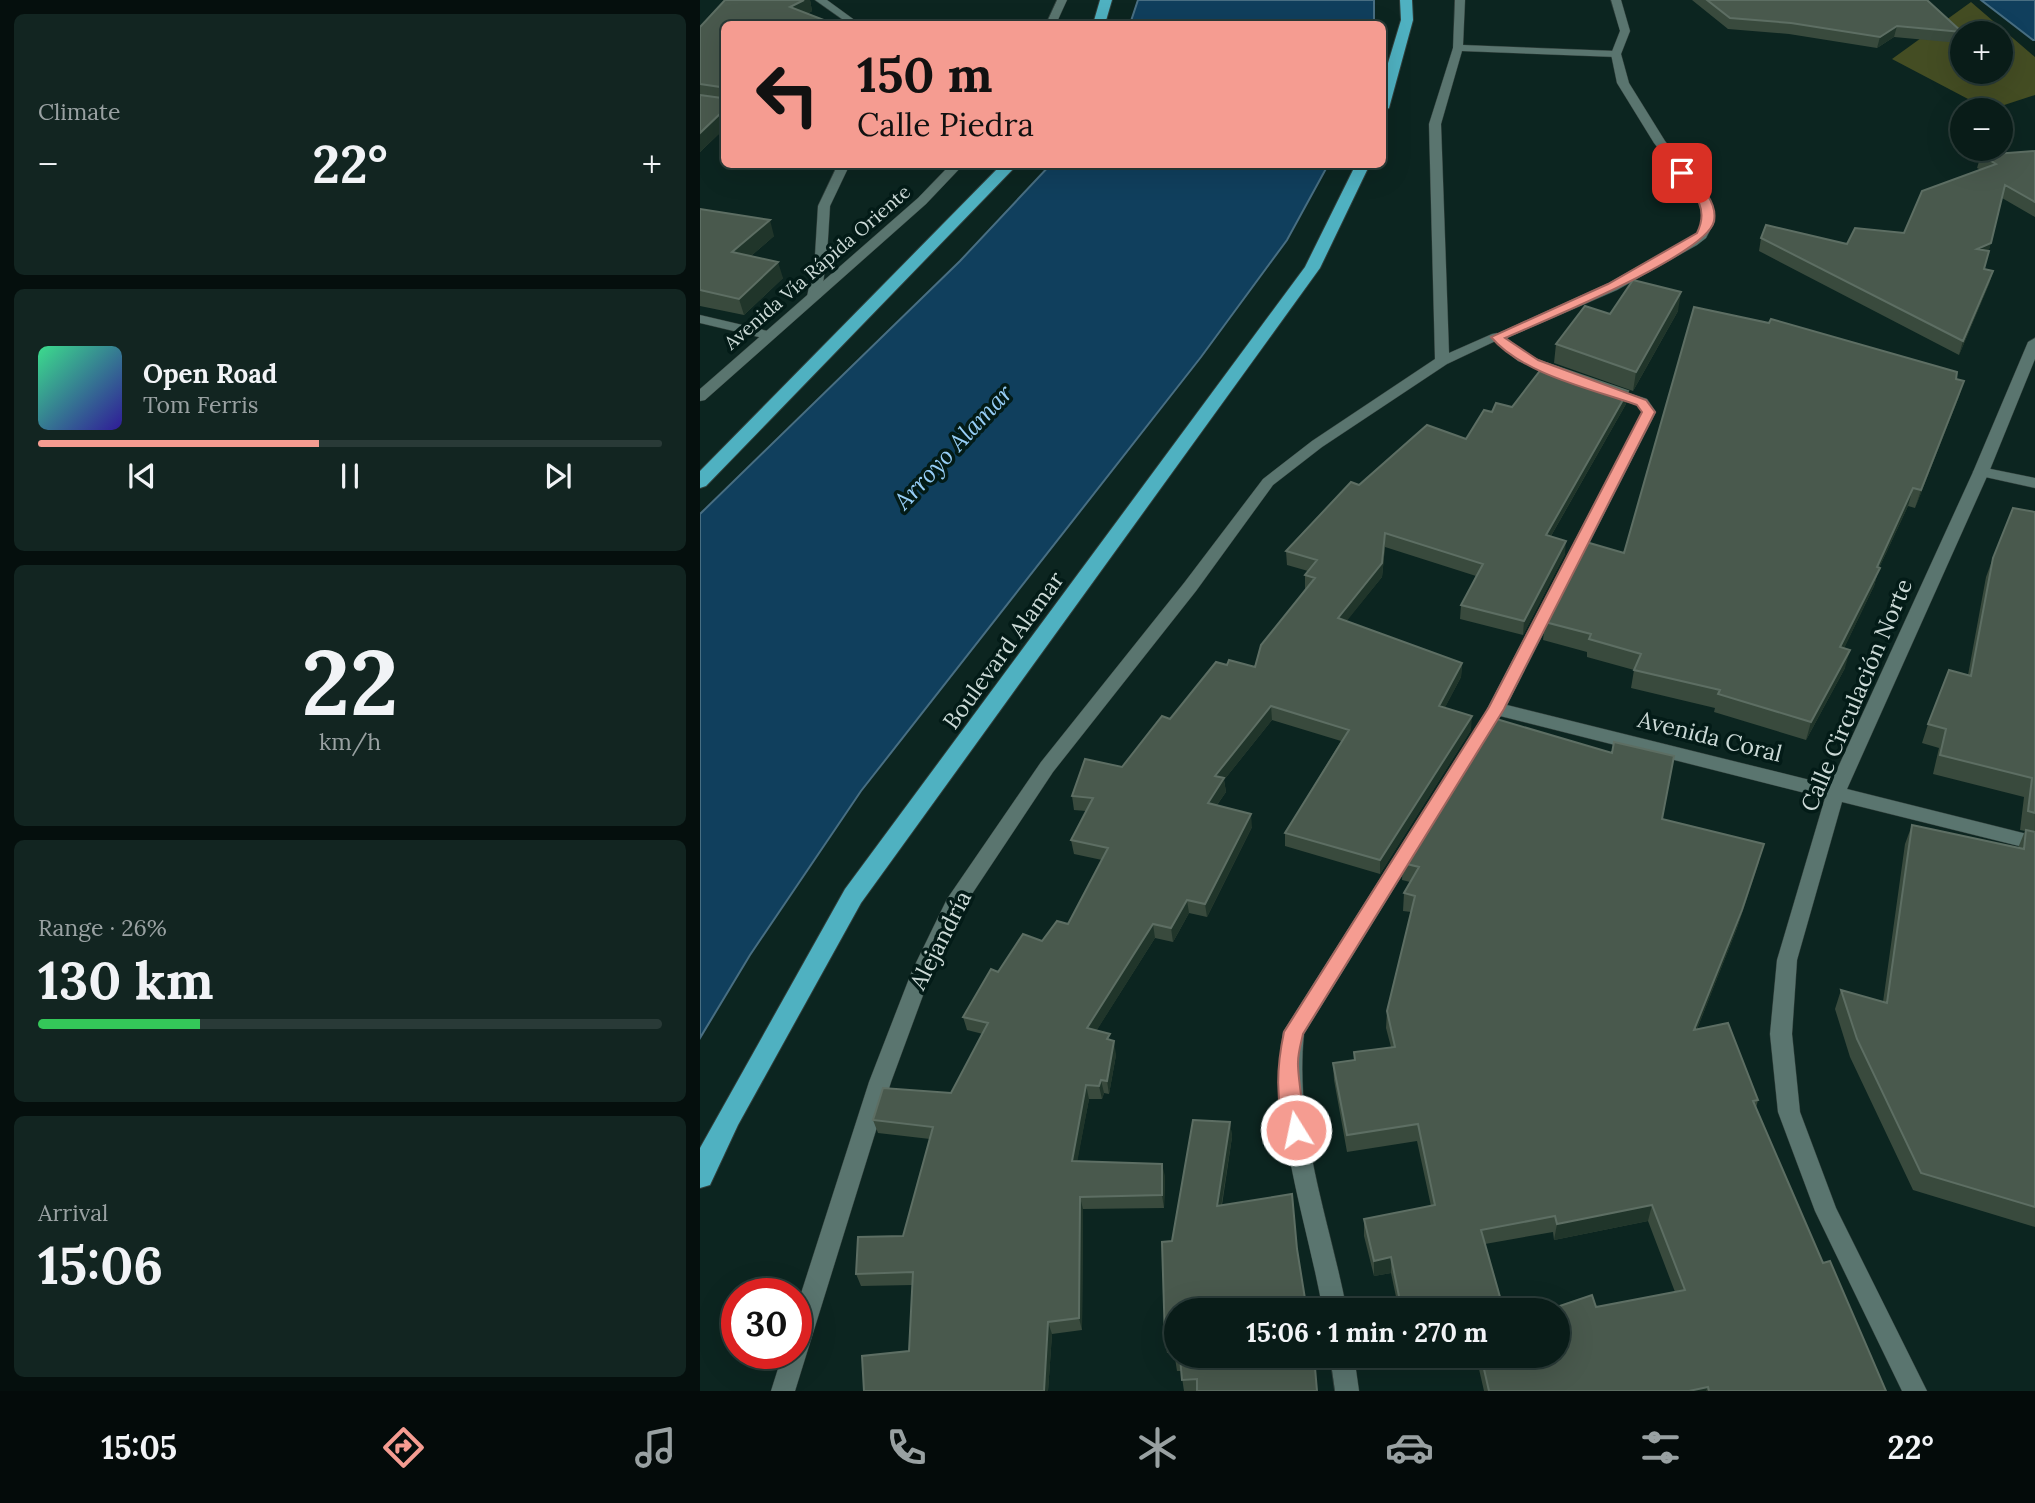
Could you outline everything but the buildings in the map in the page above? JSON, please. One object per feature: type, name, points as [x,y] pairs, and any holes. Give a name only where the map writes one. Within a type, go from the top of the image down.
[{"type":"highway","points":[[1100,21],[1106,0]]},
{"type":"highway","points":[[1386,94],[1407,20],[1406,0]]},
{"type":"highway","points":[[700,482],[1007,168]]},
{"type":"highway","name":"Boulevard Alamar","points":[[700,1176],[729,1117],[853,897],[1312,268],[1361,168]]},
{"type":"street","points":[[820,0],[851,21]]},
{"type":"street","points":[[1052,21],[1062,0]]},
{"type":"street","points":[[1443,361],[1435,124],[1458,48],[1460,0]]},
{"type":"street","points":[[1458,48],[1616,54],[1625,31],[1616,0]]},
{"type":"street","name":"Alejandría","points":[[812,1301],[902,1019],[954,905],[1047,767],[1191,587],[1268,482],[1317,444],[1443,361],[1612,287],[1702,235],[1709,220],[1707,206],[1699,191],[1660,143],[1623,83],[1616,54]]},
{"type":"street","points":[[814,297],[821,255],[824,206],[842,168]]},
{"type":"street","name":"Avenida Vía Rápida Oriente","points":[[700,397],[767,335],[814,297],[954,168]]},
{"type":"street","points":[[700,319],[767,335]]},
{"type":"street","points":[[1332,1298],[1290,1106],[1288,1060],[1294,1032],[1496,709],[1649,412],[1642,402],[1533,363],[1514,352],[1497,337]]},
{"type":"street","name":"Calle Circulación Norte","points":[[1915,1391],[1826,1211],[1789,1112],[1781,1034],[1787,960],[1836,792],[1981,472],[2035,342]]},
{"type":"street","points":[[1981,472],[2035,483]]},
{"type":"street","name":"Avenida Coral","points":[[1496,709],[2035,843]]},
{"type":"street","points":[[1344,1368],[1347,1391]]},
{"type":"street","name":"Alejandría","points":[[783,1391],[790,1369]]},
{"type":"green space","points":[[1971,2],[1993,21],[1950,21],[1950,84],[2013,84],[2013,38],[2035,57],[2035,95],[2013,102],[2013,98],[1966,98],[1892,59]]},
{"type":"water","points":[[1138,0],[1374,0],[1374,21],[1131,21]]},
{"type":"water","points":[[1981,0],[2035,0],[2035,40],[2013,25],[2013,21],[2008,21]]},
{"type":"water","name":"Arroyo Alamar","points":[[1047,168],[1326,168],[1287,240],[1201,357],[861,791],[750,955],[700,1038],[700,514],[960,261]]},
{"type":"route","points":[[1296,1130],[1290,1106],[1288,1060],[1294,1032],[1496,709],[1649,412],[1642,402],[1533,363],[1514,352],[1497,337],[1612,287],[1702,235],[1709,220],[1707,206],[1699,191],[1682,173]]}]
